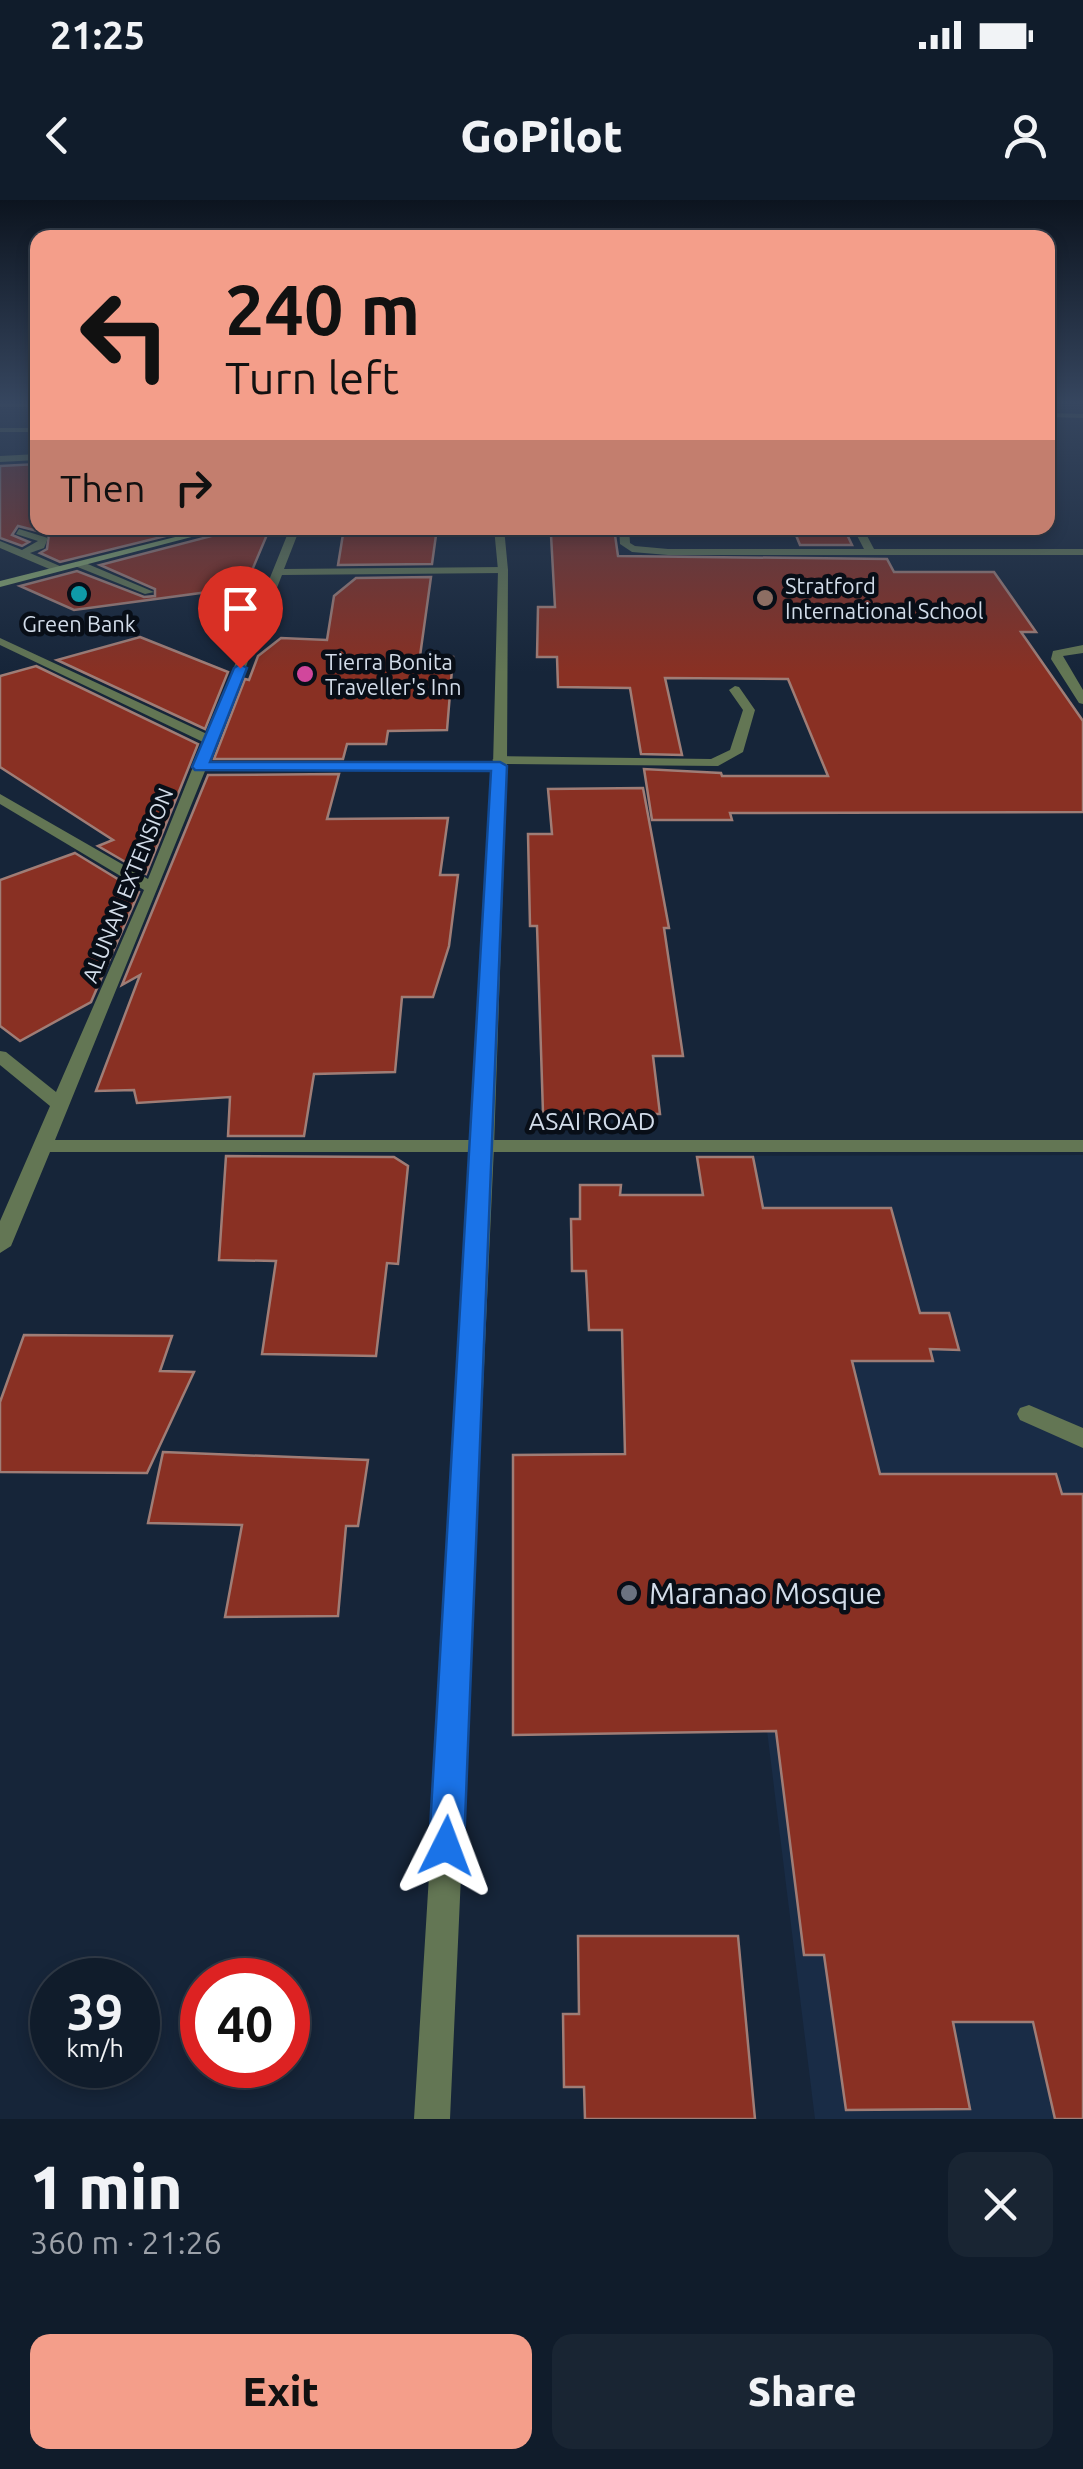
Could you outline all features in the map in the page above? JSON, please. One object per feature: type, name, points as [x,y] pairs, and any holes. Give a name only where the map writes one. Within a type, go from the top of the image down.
[{"type":"main road","points":[[0,584],[193,535]]},
{"type":"street","points":[[20,532],[44,540],[40,546],[22,553]]},
{"type":"street","name":"ALUNAN EXTENSION","points":[[0,1246],[152,888],[292,535]]},
{"type":"street","points":[[432,2119],[484,1146],[499,763],[500,535]]},
{"type":"street","points":[[624,535],[625,544],[642,550],[1083,552]]},
{"type":"street","points":[[862,535],[872,552]]},
{"type":"street","points":[[0,544],[58,569]]},
{"type":"street","points":[[1066,552],[1074,562]]},
{"type":"street","points":[[79,564],[149,592]]},
{"type":"street","points":[[279,572],[502,570]]},
{"type":"street","points":[[0,640],[210,740]]},
{"type":"street","points":[[1083,649],[1058,654],[1057,660],[1083,700]]},
{"type":"street","points":[[200,767],[713,763],[736,752],[745,724],[749,710],[735,690]]},
{"type":"street","points":[[0,798],[152,888]]},
{"type":"street","points":[[0,1056],[60,1105]]},
{"type":"street","name":"ASAI ROAD","points":[[42,1146],[1083,1146]]},
{"type":"street","points":[[1029,1414],[1083,1439]]},
{"type":"shaded area","points":[[1083,1155],[1083,2119],[815,2119],[696,1156]]},
{"type":"building","points":[[0,493],[30,493],[30,529],[18,526],[12,535],[29,542],[22,546],[0,538]]},
{"type":"building","points":[[49,535],[170,535],[60,562],[40,553],[47,549]]},
{"type":"building","points":[[215,535],[267,535],[245,587],[74,610],[20,586],[77,571],[144,597],[155,596],[155,589],[100,565]]},
{"type":"building","points":[[343,535],[436,535],[432,564],[338,565]]},
{"type":"building","points":[[551,535],[615,535],[618,556],[887,559],[894,572],[994,572],[1036,632],[1021,632],[1083,721],[1083,812],[730,813],[732,820],[652,820],[644,769],[722,776],[828,776],[788,679],[665,678],[682,755],[641,754],[630,688],[558,687],[557,657],[537,657],[538,607],[555,607]]},
{"type":"building","points":[[796,535],[847,535],[852,545],[800,545]]},
{"type":"building","points":[[431,577],[420,656],[453,657],[447,730],[388,731],[386,744],[347,744],[343,759],[214,759],[258,656],[281,638],[327,640],[334,596],[356,578]]},
{"type":"building","points":[[140,637],[228,672],[205,729],[57,660]]},
{"type":"building","points":[[36,666],[198,744],[146,874],[98,846],[113,840],[0,767],[0,676]]},
{"type":"building","points":[[339,774],[327,819],[448,818],[440,875],[458,875],[449,946],[433,997],[402,997],[395,1072],[314,1074],[304,1136],[228,1136],[230,1097],[137,1103],[134,1090],[96,1091],[140,975],[122,985],[208,775]]},
{"type":"building","points":[[643,788],[669,928],[664,928],[683,1056],[653,1056],[660,1114],[543,1113],[537,926],[530,926],[528,834],[552,834],[548,789]]},
{"type":"building","points":[[75,853],[139,892],[91,1002],[20,1041],[0,1026],[0,880]]},
{"type":"building","points":[[226,1156],[394,1157],[408,1166],[398,1264],[387,1263],[376,1356],[262,1354],[276,1261],[219,1260]]},
{"type":"building","points":[[697,1157],[753,1157],[763,1208],[891,1208],[920,1313],[949,1313],[959,1350],[930,1349],[933,1361],[852,1361],[880,1474],[1056,1474],[1062,1494],[1083,1494],[1083,2119],[1055,2119],[1033,2022],[953,2022],[970,2109],[846,2110],[824,1955],[804,1955],[776,1731],[513,1735],[513,1455],[625,1454],[622,1330],[589,1330],[586,1271],[572,1271],[571,1219],[580,1219],[580,1185],[621,1185],[620,1195],[703,1195]]},
{"type":"building","points":[[24,1335],[172,1336],[160,1371],[194,1372],[147,1473],[0,1472],[0,1402]]},
{"type":"building","points":[[163,1452],[368,1460],[358,1526],[346,1526],[338,1616],[225,1617],[242,1525],[148,1523]]},
{"type":"building","points":[[578,1936],[738,1936],[755,2119],[585,2119],[584,2087],[564,2087],[563,2014],[579,2014]]},
{"type":"place","name":"Green Bank","points":[[79,594]]},
{"type":"place","name":"Stratford International School","points":[[765,598]]},
{"type":"place","name":"Tierra Bonita Traveller's Inn","points":[[305,674]]},
{"type":"place","name":"Maranao Mosque","points":[[629,1593]]},
{"type":"route","points":[[240,668],[200,767],[500,766],[446,1846]]}]
